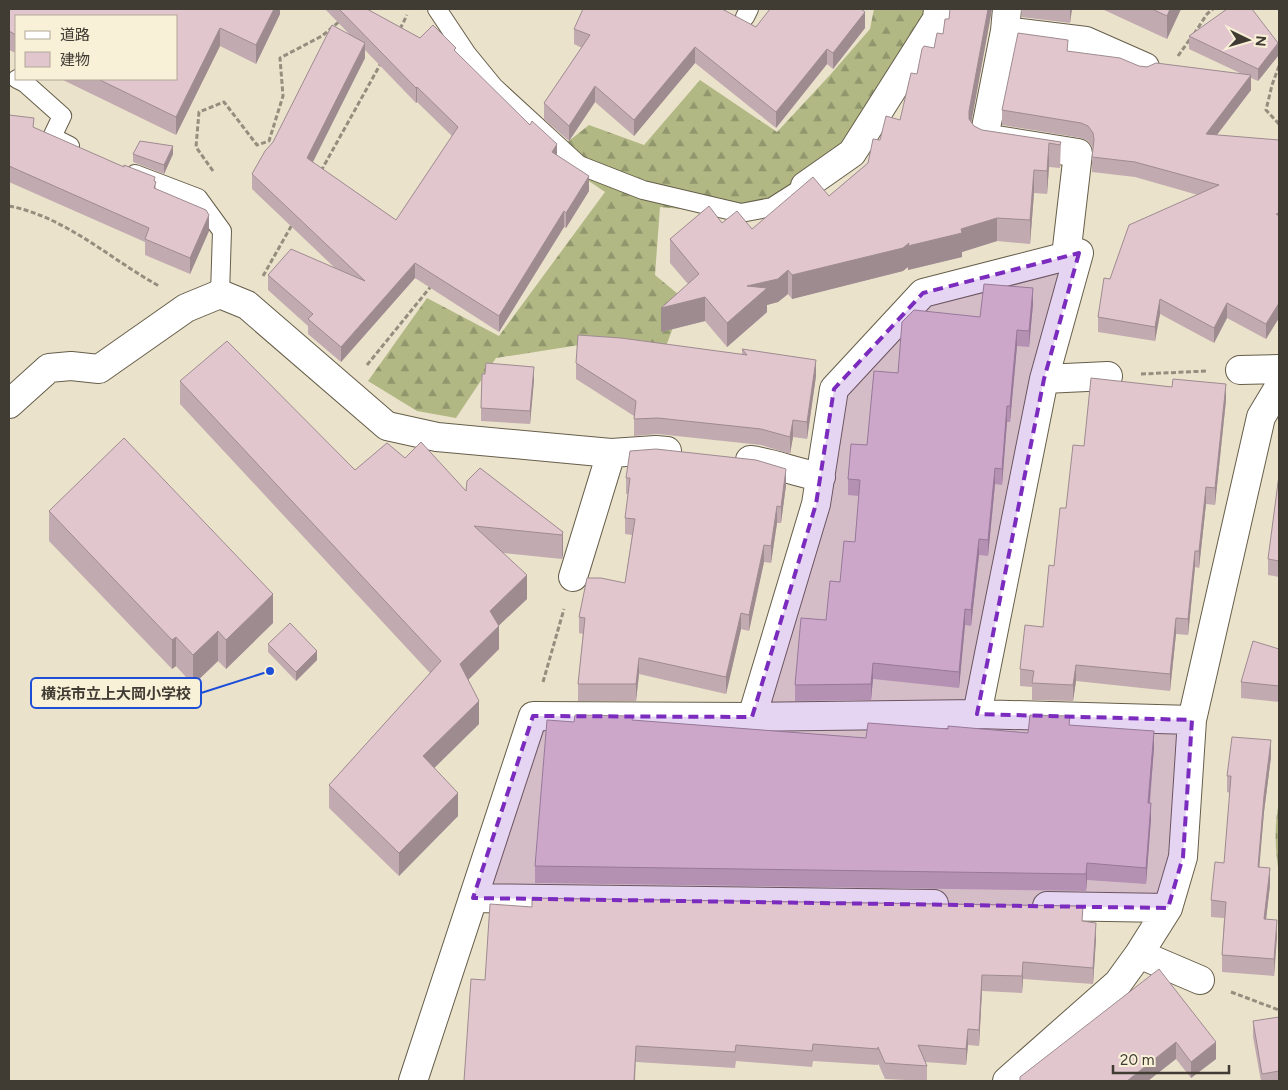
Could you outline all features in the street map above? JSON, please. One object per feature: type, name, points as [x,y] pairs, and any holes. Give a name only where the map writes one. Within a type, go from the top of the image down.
[{"type":"street","points":[[805,186],[852,153],[938,19],[938,9]]},
{"type":"street","points":[[1066,256],[1078,153],[984,138],[1006,20],[1086,41],[1145,67]]},
{"type":"street","points":[[752,717],[816,504],[834,389],[923,293],[1079,252],[1044,379],[976,714]]},
{"type":"street","points":[[9,404],[49,368],[71,366],[99,369],[186,308],[220,294],[247,305],[387,426],[437,437],[611,453],[656,450],[694,454]]},
{"type":"street","points":[[1240,370],[1279,369]]},
{"type":"street","points":[[1044,379],[1108,376]]},
{"type":"street","points":[[1007,1081],[1118,983],[1168,908],[1183,857],[1192,720],[1261,417],[1279,387]]},
{"type":"street","points":[[573,577],[611,453]]},
{"type":"street","points":[[722,457],[759,461],[821,477]]},
{"type":"street","points":[[413,1081],[533,716],[752,717],[976,714],[1192,720]]},
{"type":"street","points":[[473,898],[959,904]]},
{"type":"street","points":[[1019,906],[1168,908]]},
{"type":"street","points":[[1139,954],[1200,980]]},
{"type":"lane","points":[[438,9],[467,54],[494,88],[579,165],[643,190],[741,213],[772,207],[805,186]]},
{"type":"lane","points":[[20,80],[62,116],[52,137],[86,154]]},
{"type":"lane","points":[[121,168],[198,198],[222,231],[220,294]]},
{"type":"path","points":[[396,35],[411,9]]},
{"type":"path","points":[[1145,67],[1166,75],[1207,14],[1213,9]]},
{"type":"path","points":[[216,176],[196,147],[199,112],[224,102],[257,145],[269,141],[283,96],[280,58],[322,36],[341,20]]},
{"type":"path","points":[[319,174],[382,61]]},
{"type":"path","points":[[1279,66],[1266,110],[1279,124]]},
{"type":"path","points":[[9,206],[24,209],[65,227],[141,276],[193,305]]},
{"type":"path","points":[[247,305],[295,218]]},
{"type":"path","points":[[365,366],[434,283]]},
{"type":"path","points":[[1108,376],[1240,370]]},
{"type":"path","points":[[533,716],[573,577]]},
{"type":"path","points":[[1200,980],[1279,1010]]},
{"type":"highlighted area","points":[[1079,253],[1044,379],[977,714],[1192,720],[1183,857],[1168,908],[473,898],[533,716],[752,717],[816,504],[834,389],[923,293]]},
{"type":"green space","points":[[874,9],[925,9],[925,16],[849,137],[753,216],[660,207],[655,275],[684,299],[666,346],[605,341],[496,358],[456,418],[417,411],[368,381],[427,298],[499,336],[605,192],[551,155],[589,125],[644,145],[700,80],[777,132],[870,29]]},
{"type":"green space","points":[[1279,802],[1279,874],[1276,820]]},
{"type":"building","points":[[9,9],[274,9],[256,45],[220,28],[176,117],[100,80],[178,80],[178,15],[15,15],[15,34],[9,31]]},
{"type":"building","points":[[339,9],[367,9],[420,38],[433,25],[456,48],[454,50],[530,125],[532,121],[557,144],[552,152],[589,176],[566,213],[564,211],[499,316],[415,263],[341,347],[308,319],[313,314],[268,275],[291,249],[365,281],[252,174],[265,151],[273,142],[332,25],[365,43],[307,158],[396,220],[458,127],[416,88]]},
{"type":"building","points":[[583,9],[722,9],[756,27],[770,9],[861,9],[865,12],[833,53],[827,49],[776,112],[695,47],[634,120],[595,86],[569,126],[544,103],[590,35],[574,29]]},
{"type":"building","points":[[950,9],[988,9],[969,111],[969,119],[974,126],[982,130],[1061,142],[1060,145],[1049,143],[1047,171],[1034,170],[1030,220],[997,218],[961,229],[962,233],[908,246],[909,243],[903,248],[792,275],[788,270],[778,279],[747,286],[767,288],[727,323],[705,297],[661,308],[699,274],[670,239],[709,206],[722,223],[737,211],[752,229],[813,177],[829,196],[868,163],[873,139],[880,140],[886,116],[900,120],[911,73],[917,74],[924,46],[934,48],[937,33],[943,34],[945,19],[949,19]]},
{"type":"building","points":[[1152,9],[1170,9],[1167,16]]},
{"type":"building","points":[[1227,9],[1252,9],[1278,43],[1258,69],[1189,36]]},
{"type":"building","points":[[1018,33],[1068,40],[1067,51],[1120,58],[1139,66],[1147,67],[1156,63],[1251,75],[1206,134],[1279,140],[1279,213],[1276,214],[1279,216],[1279,303],[1266,324],[1227,303],[1214,328],[1160,299],[1155,327],[1098,317],[1104,278],[1110,279],[1129,225],[1219,185],[1135,162],[1092,157],[1094,140],[1093,133],[1088,126],[1081,123],[1002,110]]},
{"type":"building","points":[[9,115],[34,118],[33,127],[124,167],[124,165],[155,177],[154,188],[206,210],[209,215],[190,258],[145,239],[149,228],[9,166]]},
{"type":"building","points":[[140,141],[173,146],[164,165],[133,154]]},
{"type":"building","points":[[984,284],[1033,288],[1029,331],[1017,330],[1010,406],[1007,406],[1002,469],[995,468],[988,540],[979,539],[971,610],[965,609],[959,672],[873,663],[871,684],[795,685],[801,618],[826,620],[830,581],[840,582],[844,541],[855,542],[860,480],[848,479],[851,444],[867,445],[874,371],[898,373],[902,322],[914,310],[980,317]]},
{"type":"building","points":[[578,335],[621,338],[747,355],[742,349],[816,360],[807,422],[793,420],[790,437],[761,429],[658,418],[634,419],[636,401],[576,363]]},
{"type":"building","points":[[227,341],[355,470],[387,443],[405,458],[421,442],[466,491],[467,481],[480,468],[563,532],[562,535],[474,526],[527,575],[490,611],[499,626],[460,664],[479,701],[423,756],[458,793],[399,853],[329,785],[441,661],[180,381]]},
{"type":"building","points":[[486,363],[534,367],[530,411],[481,408],[482,374],[485,374]]},
{"type":"building","points":[[1091,378],[1172,387],[1173,379],[1226,384],[1215,488],[1206,487],[1199,551],[1195,551],[1188,619],[1176,618],[1170,674],[1076,665],[1073,685],[1032,683],[1034,671],[1020,669],[1025,625],[1043,627],[1049,565],[1054,566],[1060,508],[1066,508],[1073,445],[1084,446]]},
{"type":"building","points":[[124,438],[273,594],[226,640],[218,631],[193,655],[176,637],[172,640],[49,511]]},
{"type":"building","points":[[656,449],[756,460],[786,469],[781,507],[777,506],[771,546],[764,545],[749,615],[741,613],[726,677],[639,658],[636,684],[578,684],[585,618],[579,617],[587,578],[601,578],[625,583],[635,519],[625,518],[630,478],[626,478],[630,451]]},
{"type":"building","points":[[1279,475],[1279,561],[1268,559]]},
{"type":"building","points":[[290,623],[317,651],[296,672],[268,644]]},
{"type":"building","points":[[1253,641],[1279,649],[1279,686],[1241,682]]},
{"type":"building","points":[[575,715],[633,716],[632,720],[866,738],[868,723],[948,729],[948,726],[1028,733],[1030,715],[1070,716],[1069,725],[1154,731],[1148,803],[1151,803],[1146,868],[1087,863],[1086,874],[535,866],[547,720],[574,722]]},
{"type":"building","points":[[1232,737],[1271,740],[1258,867],[1270,868],[1264,919],[1277,920],[1274,959],[1222,955],[1226,902],[1211,900],[1215,862],[1224,863],[1231,776],[1227,776]]},
{"type":"building","points":[[532,898],[1083,906],[1082,921],[1096,923],[1093,968],[1023,962],[1022,976],[982,975],[979,1030],[968,1029],[966,1049],[918,1045],[927,1066],[885,1063],[878,1047],[878,1049],[813,1044],[812,1051],[736,1045],[735,1052],[636,1046],[634,1081],[464,1081],[471,979],[485,980],[490,904],[532,907]]},
{"type":"building","points":[[1159,969],[1216,1042],[1191,1062],[1176,1042],[1127,1081],[1020,1081],[1020,1077]]},
{"type":"building","points":[[1279,1017],[1279,1071],[1262,1074],[1253,1021]]},
{"type":"place","name":"横浜市立上大岡小学校","points":[[270,671]]}]
